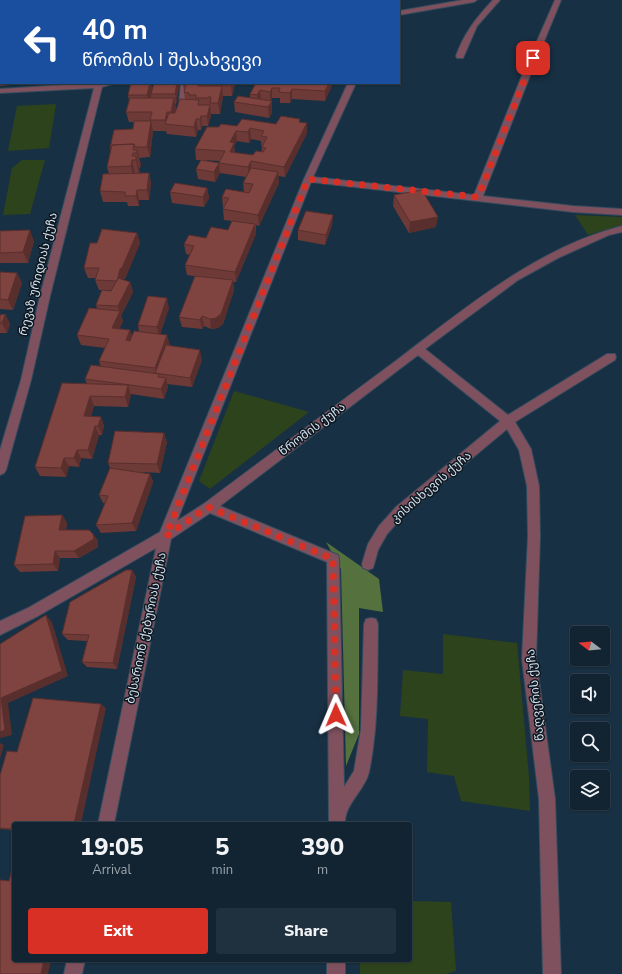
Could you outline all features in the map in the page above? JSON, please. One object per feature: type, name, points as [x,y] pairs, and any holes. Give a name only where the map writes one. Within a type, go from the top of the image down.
[{"type":"street","points":[[400,12],[408,8],[474,0]]},
{"type":"street","points":[[460,56],[465,41],[476,21],[497,0]]},
{"type":"street","points":[[478,197],[527,73],[558,0]]},
{"type":"street","points":[[183,103],[186,84]]},
{"type":"street","name":"ბესარიონ ქებურიას ქუჩა","points":[[106,822],[166,536],[308,179],[352,84]]},
{"type":"street","points":[[0,91],[99,85]]},
{"type":"street","name":"რევაზ ურიდიას ქუჩა","points":[[0,470],[26,380],[45,296],[99,85]]},
{"type":"street","points":[[308,179],[478,197],[573,209],[622,212]]},
{"type":"street","name":"წრომის ქუჩა","points":[[0,628],[33,612],[166,536],[208,507],[515,278],[555,256],[606,233],[622,229]]},
{"type":"street","points":[[418,349],[508,421]]},
{"type":"street","name":"კისისხევის ქუჩა","points":[[368,564],[372,548],[383,530],[400,511],[508,421],[611,357]]},
{"type":"street","name":"წაღვერის ქუჩა","points":[[508,421],[525,449],[533,486],[534,536],[529,659],[547,799],[552,974]]},
{"type":"street","points":[[208,507],[333,559],[337,820]]},
{"type":"street","points":[[337,820],[361,773],[368,729],[371,624]]},
{"type":"street","points":[[73,974],[76,962]]},
{"type":"street","points":[[336,962],[336,974]]},
{"type":"green space","points":[[56,104],[49,148],[8,151],[17,106]]},
{"type":"green space","points":[[22,160],[45,160],[30,214],[3,215],[12,168]]},
{"type":"green space","points":[[575,215],[622,217],[622,225],[588,235]]},
{"type":"green space","points":[[234,391],[309,412],[210,489],[199,481]]},
{"type":"green space","points":[[326,542],[379,579],[383,612],[359,608],[359,734],[346,766],[341,569]]},
{"type":"green space","points":[[443,634],[517,643],[529,777],[530,811],[461,801],[454,776],[427,772],[428,719],[400,716],[403,670],[443,674]]},
{"type":"green space","points":[[412,901],[451,902],[456,971],[446,974],[360,974],[360,962],[412,962]]},
{"type":"building","points":[[131,84],[150,84],[147,95],[128,95]]},
{"type":"building","points":[[154,84],[177,84],[175,94],[151,94]]},
{"type":"building","points":[[198,84],[198,86],[222,86],[218,103],[210,103],[211,97],[196,98],[196,95],[189,95],[189,93],[184,92],[186,86],[183,85]]},
{"type":"building","points":[[200,84],[232,84],[231,86]]},
{"type":"building","points":[[255,84],[328,84],[325,91],[292,89],[290,93],[279,92],[280,88],[272,88],[270,92],[260,90],[257,95],[250,94]]},
{"type":"building","points":[[238,96],[272,101],[268,107],[234,102]]},
{"type":"building","points":[[130,98],[174,98],[171,112],[167,112],[165,120],[150,120],[152,112],[126,112]]},
{"type":"building","points":[[180,99],[199,100],[198,105],[210,105],[207,116],[201,116],[200,119],[196,119],[194,127],[165,124],[169,113],[175,113]]},
{"type":"building","points":[[281,116],[300,119],[299,122],[307,123],[284,167],[251,161],[248,167],[219,163],[225,151],[195,149],[207,127],[219,127],[221,124],[237,126],[242,119],[276,124]],"holes":[[[250,128],[264,131],[261,136],[267,137],[262,147],[266,148],[263,152],[256,151],[253,155],[230,152],[234,143],[230,142],[236,131],[248,132]]]},
{"type":"building","points":[[134,121],[151,121],[147,147],[135,147],[134,144],[112,145],[110,148],[114,130],[133,129]]},
{"type":"building","points":[[134,144],[133,150],[137,150],[137,153],[133,153],[132,156],[136,156],[136,160],[132,160],[131,166],[107,167],[112,145]]},
{"type":"building","points":[[201,160],[219,163],[214,172],[196,169]]},
{"type":"building","points":[[251,168],[278,172],[258,215],[223,209],[229,198],[222,197],[226,189],[249,193],[253,184],[243,183]]},
{"type":"building","points":[[149,173],[147,190],[137,190],[136,196],[125,196],[125,192],[100,191],[103,174]]},
{"type":"building","points":[[175,183],[207,188],[203,197],[170,192]]},
{"type":"building","points":[[422,190],[438,217],[410,222],[394,195]]},
{"type":"building","points":[[306,211],[333,215],[326,235],[298,230]]},
{"type":"building","points":[[232,221],[255,224],[235,272],[185,265],[194,246],[184,244],[189,235],[206,238],[211,227],[228,230]]},
{"type":"building","points":[[102,229],[137,233],[122,268],[120,269],[117,281],[95,280],[99,268],[84,268],[90,243],[97,243]]},
{"type":"building","points":[[30,230],[23,252],[0,253],[0,231]]},
{"type":"building","points":[[0,272],[17,273],[8,300],[0,299]]},
{"type":"building","points":[[195,276],[233,280],[221,314],[216,318],[210,319],[202,316],[200,320],[179,317]]},
{"type":"building","points":[[118,278],[130,282],[118,306],[96,305],[102,290],[111,291]]},
{"type":"building","points":[[148,296],[167,298],[157,327],[138,325]]},
{"type":"building","points":[[89,308],[120,311],[112,328],[130,330],[126,340],[130,341],[134,331],[167,335],[155,368],[99,361],[109,339],[77,335]]},
{"type":"building","points":[[5,314],[2,323],[0,323],[0,315]]},
{"type":"building","points":[[166,345],[200,350],[190,378],[155,373]]},
{"type":"building","points":[[91,365],[159,374],[158,377],[166,378],[161,389],[85,379]]},
{"type":"building","points":[[62,383],[128,385],[125,397],[90,396],[84,416],[101,417],[98,426],[95,426],[88,450],[77,450],[74,458],[64,458],[61,468],[35,467]]},
{"type":"building","points":[[115,431],[164,433],[157,464],[108,463]]},
{"type":"building","points":[[110,468],[150,474],[132,523],[96,525],[108,496],[99,495]]},
{"type":"building","points":[[62,515],[59,530],[89,530],[93,534],[94,539],[74,551],[55,551],[53,564],[14,565],[25,516]]},
{"type":"building","points":[[126,570],[132,570],[113,663],[82,662],[89,635],[62,634],[70,602]]},
{"type":"building","points":[[46,615],[62,671],[1,698],[5,730],[0,732],[0,644]]},
{"type":"building","points":[[33,698],[101,704],[74,822],[12,822],[12,829],[0,828],[0,775],[7,751],[17,752]]},
{"type":"building","points":[[12,870],[12,962],[44,962],[41,974],[0,974],[0,880],[9,881]]},
{"type":"route","points":[[336,715],[333,559],[208,507],[166,536],[308,179],[478,197],[533,58]]}]
